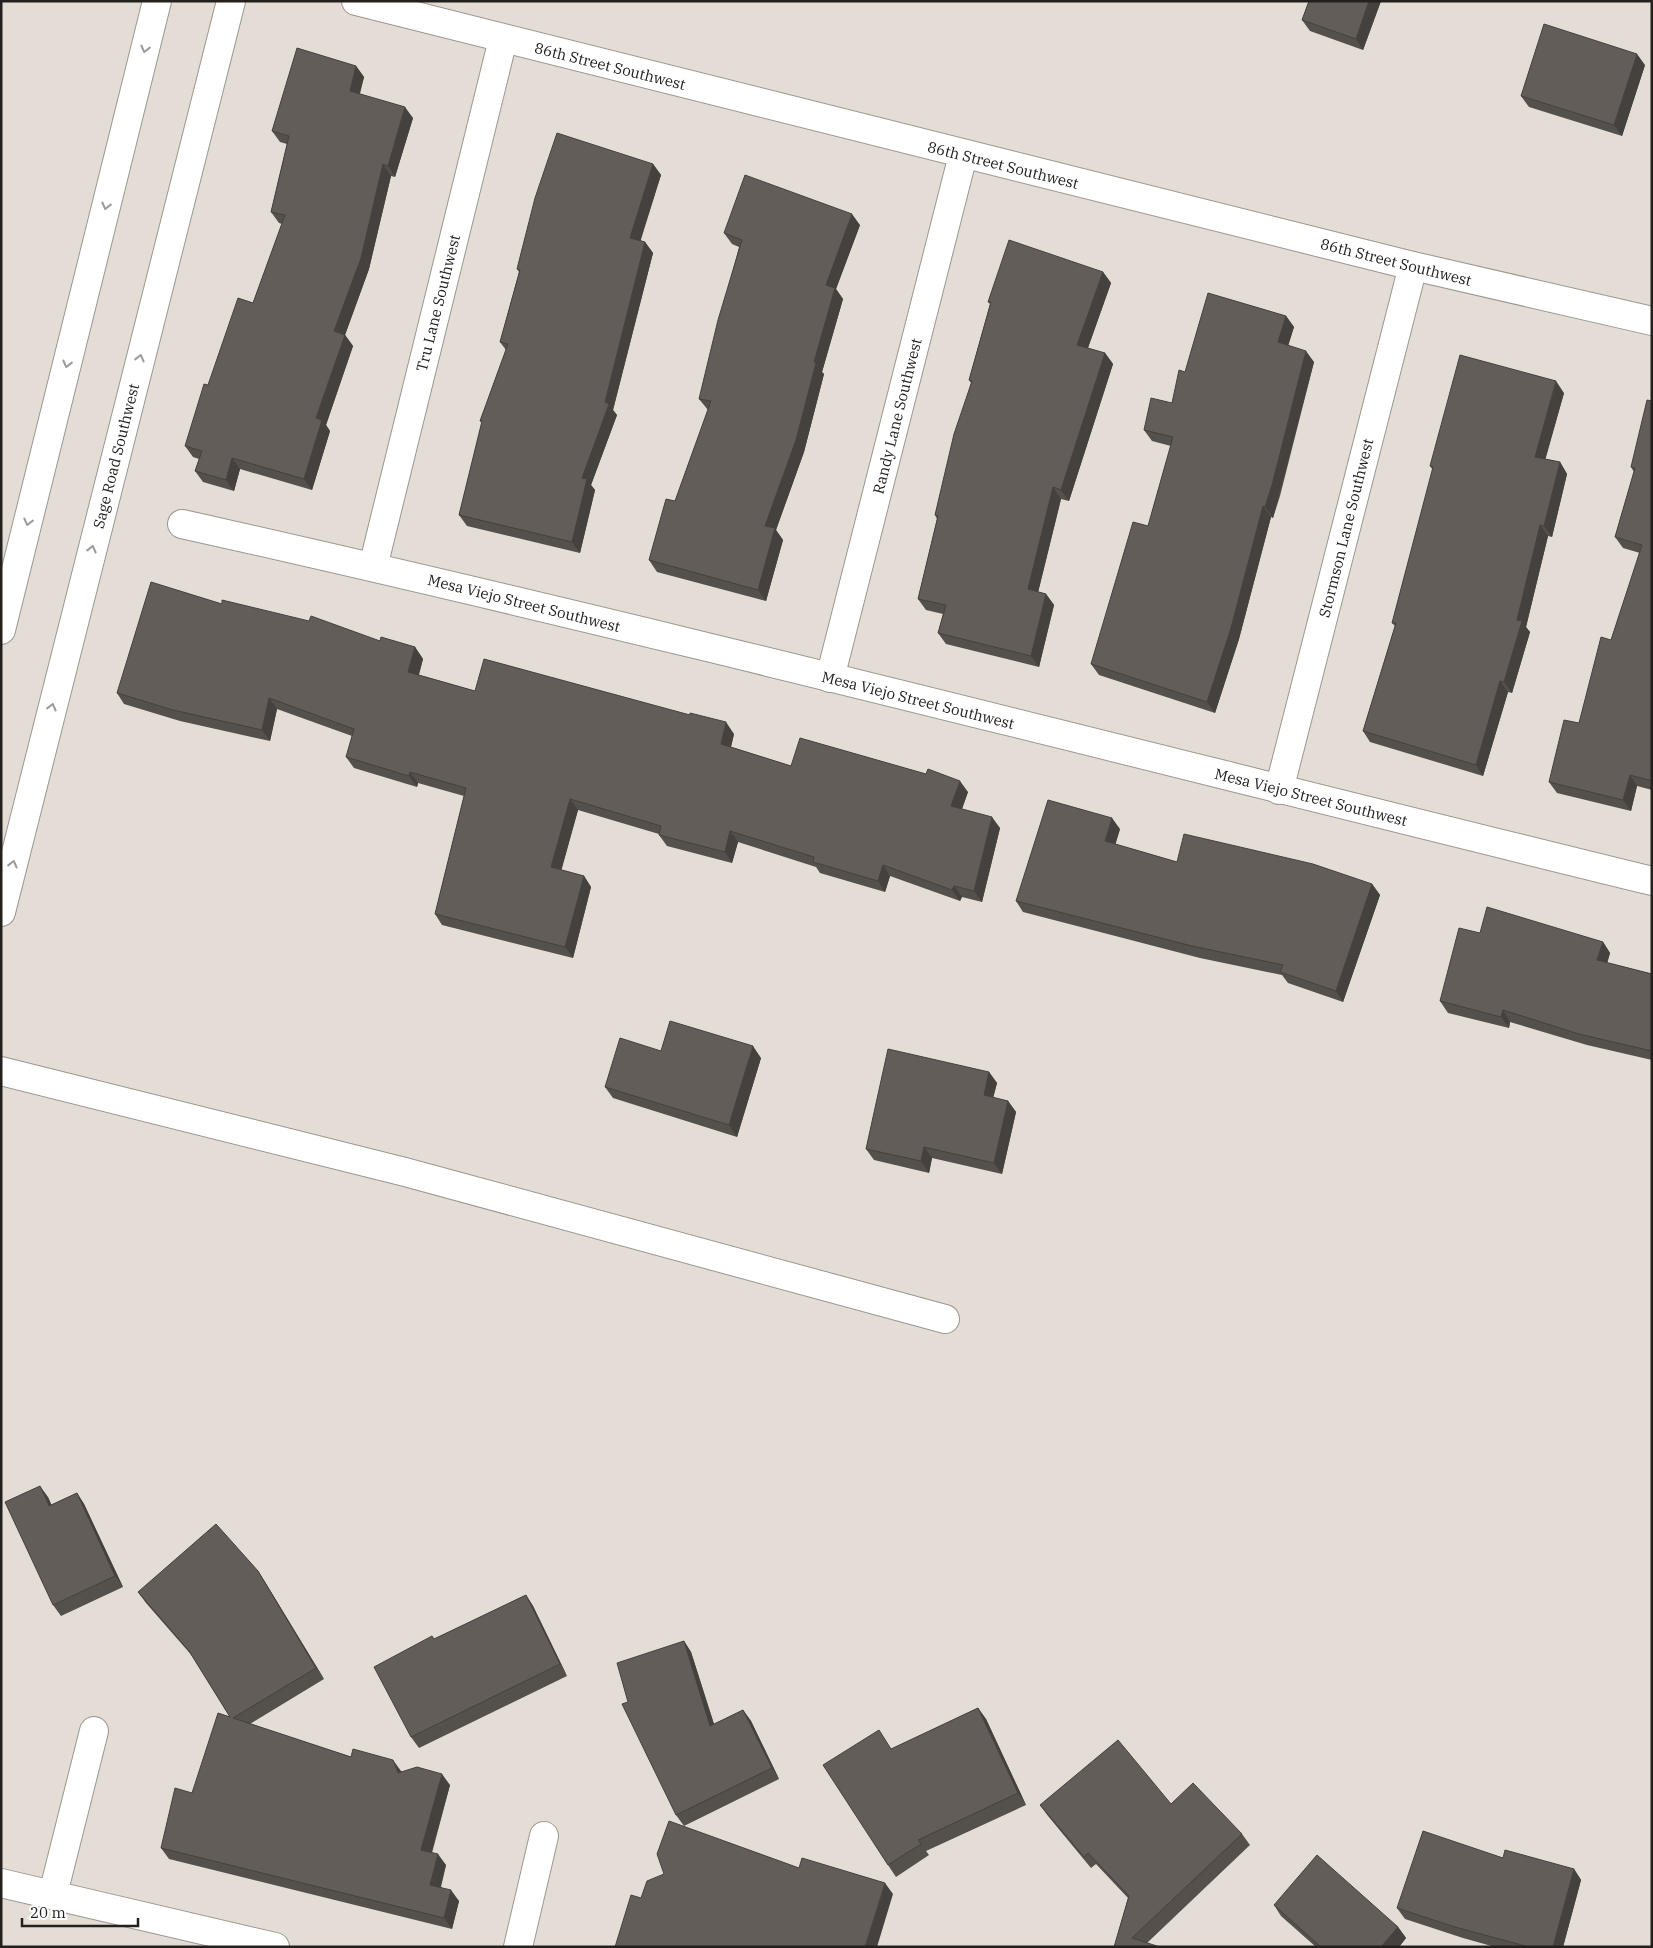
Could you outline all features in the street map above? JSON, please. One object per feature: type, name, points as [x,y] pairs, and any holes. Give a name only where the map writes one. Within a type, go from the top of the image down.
[{"type":"street","points":[[1,630],[157,1]]},
{"type":"street","name":"Sage Road Southwest","points":[[3,898],[231,1]]},
{"type":"street","name":"86th Street Southwest","points":[[356,1],[963,155],[1413,266],[1652,321]]},
{"type":"street","name":"Tru Lane Southwest","points":[[373,567],[504,39]]},
{"type":"street","name":"Randy Lane Southwest","points":[[830,678],[963,155]]},
{"type":"street","name":"Stormson Lane Southwest","points":[[1279,790],[1413,266]]},
{"type":"street","name":"Mesa Viejo Street Southwest","points":[[182,524],[373,567],[1652,881]]},
{"type":"street","points":[[1,1071],[405,1172],[945,1319]]},
{"type":"street","points":[[53,1894],[94,1731]]},
{"type":"street","points":[[518,1947],[544,1836]]},
{"type":"street","points":[[1,1883],[275,1947]]},
{"type":"building","points":[[1309,1],[1369,1],[1356,39],[1302,20]]},
{"type":"building","points":[[1544,24],[1637,54],[1614,125],[1521,96]]},
{"type":"building","points":[[297,48],[356,66],[350,91],[405,107],[388,166],[383,164],[361,258],[334,331],[345,335],[316,418],[322,420],[304,479],[232,458],[226,480],[195,471],[202,451],[185,446],[204,384],[208,385],[238,298],[253,303],[285,215],[271,212],[289,136],[272,131]]},
{"type":"building","points":[[557,133],[653,164],[630,238],[645,242],[605,402],[609,404],[582,478],[587,479],[572,542],[459,515],[482,421],[480,421],[508,344],[500,342],[520,270],[517,269],[535,198]]},
{"type":"building","points":[[745,175],[852,214],[826,285],[835,288],[814,362],[816,363],[796,440],[765,526],[775,528],[758,590],[649,560],[666,499],[675,501],[711,401],[699,399],[718,320],[742,240],[724,233]]},
{"type":"building","points":[[1009,240],[1103,272],[1077,345],[1105,353],[1061,490],[1053,487],[1028,589],[1046,594],[1031,656],[938,633],[946,605],[918,599],[938,516],[935,515],[954,434],[972,381],[969,380],[991,302],[988,302]]},
{"type":"building","points":[[1208,293],[1286,316],[1278,342],[1306,351],[1272,485],[1265,507],[1263,506],[1231,628],[1207,702],[1091,664],[1133,522],[1148,526],[1173,437],[1144,430],[1151,398],[1172,403],[1179,370],[1185,372]]},
{"type":"building","points":[[1460,355],[1556,381],[1535,457],[1560,462],[1544,526],[1540,525],[1517,620],[1522,621],[1504,682],[1500,681],[1476,765],[1363,731],[1396,623],[1392,623],[1433,467],[1430,466]]},
{"type":"building","points":[[1647,400],[1652,401],[1652,781],[1630,775],[1623,800],[1549,782],[1564,720],[1579,723],[1601,637],[1611,640],[1642,545],[1615,537],[1635,468],[1631,467]]},
{"type":"building","points":[[151,582],[222,604],[222,600],[309,621],[311,616],[380,641],[381,637],[415,647],[408,672],[475,691],[484,659],[690,715],[690,713],[726,722],[721,744],[791,766],[800,738],[926,774],[928,769],[960,781],[951,806],[992,817],[974,891],[954,886],[952,890],[883,865],[878,881],[813,862],[814,857],[730,831],[725,852],[659,835],[661,826],[570,799],[551,867],[584,876],[565,947],[435,914],[466,788],[410,772],[409,776],[346,757],[354,729],[269,698],[262,730],[173,710],[117,693]]},
{"type":"building","points":[[1048,800],[1112,818],[1105,841],[1177,862],[1184,834],[1313,864],[1372,884],[1336,991],[1280,972],[1283,965],[1192,946],[1016,901]]},
{"type":"building","points":[[1487,907],[1603,942],[1597,960],[1652,974],[1652,1051],[1579,1034],[1503,1010],[1501,1017],[1440,1001],[1459,928],[1480,933]]},
{"type":"building","points":[[670,1021],[753,1046],[729,1125],[605,1087],[620,1038],[661,1051]]},
{"type":"building","points":[[888,1049],[989,1072],[984,1095],[1008,1101],[994,1163],[924,1147],[921,1161],[866,1149]]},
{"type":"building","points":[[40,1486],[49,1506],[77,1493],[115,1576],[53,1605],[5,1502]]},
{"type":"building","points":[[216,1524],[258,1571],[316,1668],[233,1718],[351,1757],[353,1749],[393,1760],[398,1773],[417,1767],[442,1774],[421,1850],[438,1854],[430,1885],[451,1890],[444,1918],[161,1848],[175,1788],[192,1793],[218,1713],[230,1717],[189,1651],[138,1592]]},
{"type":"building","points":[[526,1595],[560,1664],[411,1737],[374,1667],[432,1636],[434,1639]]},
{"type":"building","points":[[684,1641],[710,1726],[743,1710],[772,1768],[676,1815],[622,1704],[628,1702],[617,1663]]},
{"type":"building","points":[[978,1708],[1018,1793],[918,1840],[921,1844],[888,1865],[823,1765],[879,1730],[891,1749]]},
{"type":"building","points":[[1118,1740],[1171,1804],[1193,1783],[1242,1834],[1132,1938],[1160,1947],[1114,1947],[1129,1896],[1088,1853],[1084,1857],[1040,1805]]},
{"type":"building","points":[[669,1821],[799,1868],[802,1858],[885,1883],[865,1947],[615,1947],[631,1895],[641,1898],[647,1881],[664,1874],[657,1854]]},
{"type":"building","points":[[1423,1831],[1503,1858],[1505,1850],[1574,1869],[1553,1947],[1529,1947],[1455,1927],[1397,1908]]},
{"type":"building","points":[[1317,1855],[1398,1927],[1381,1947],[1321,1947],[1274,1905]]}]
